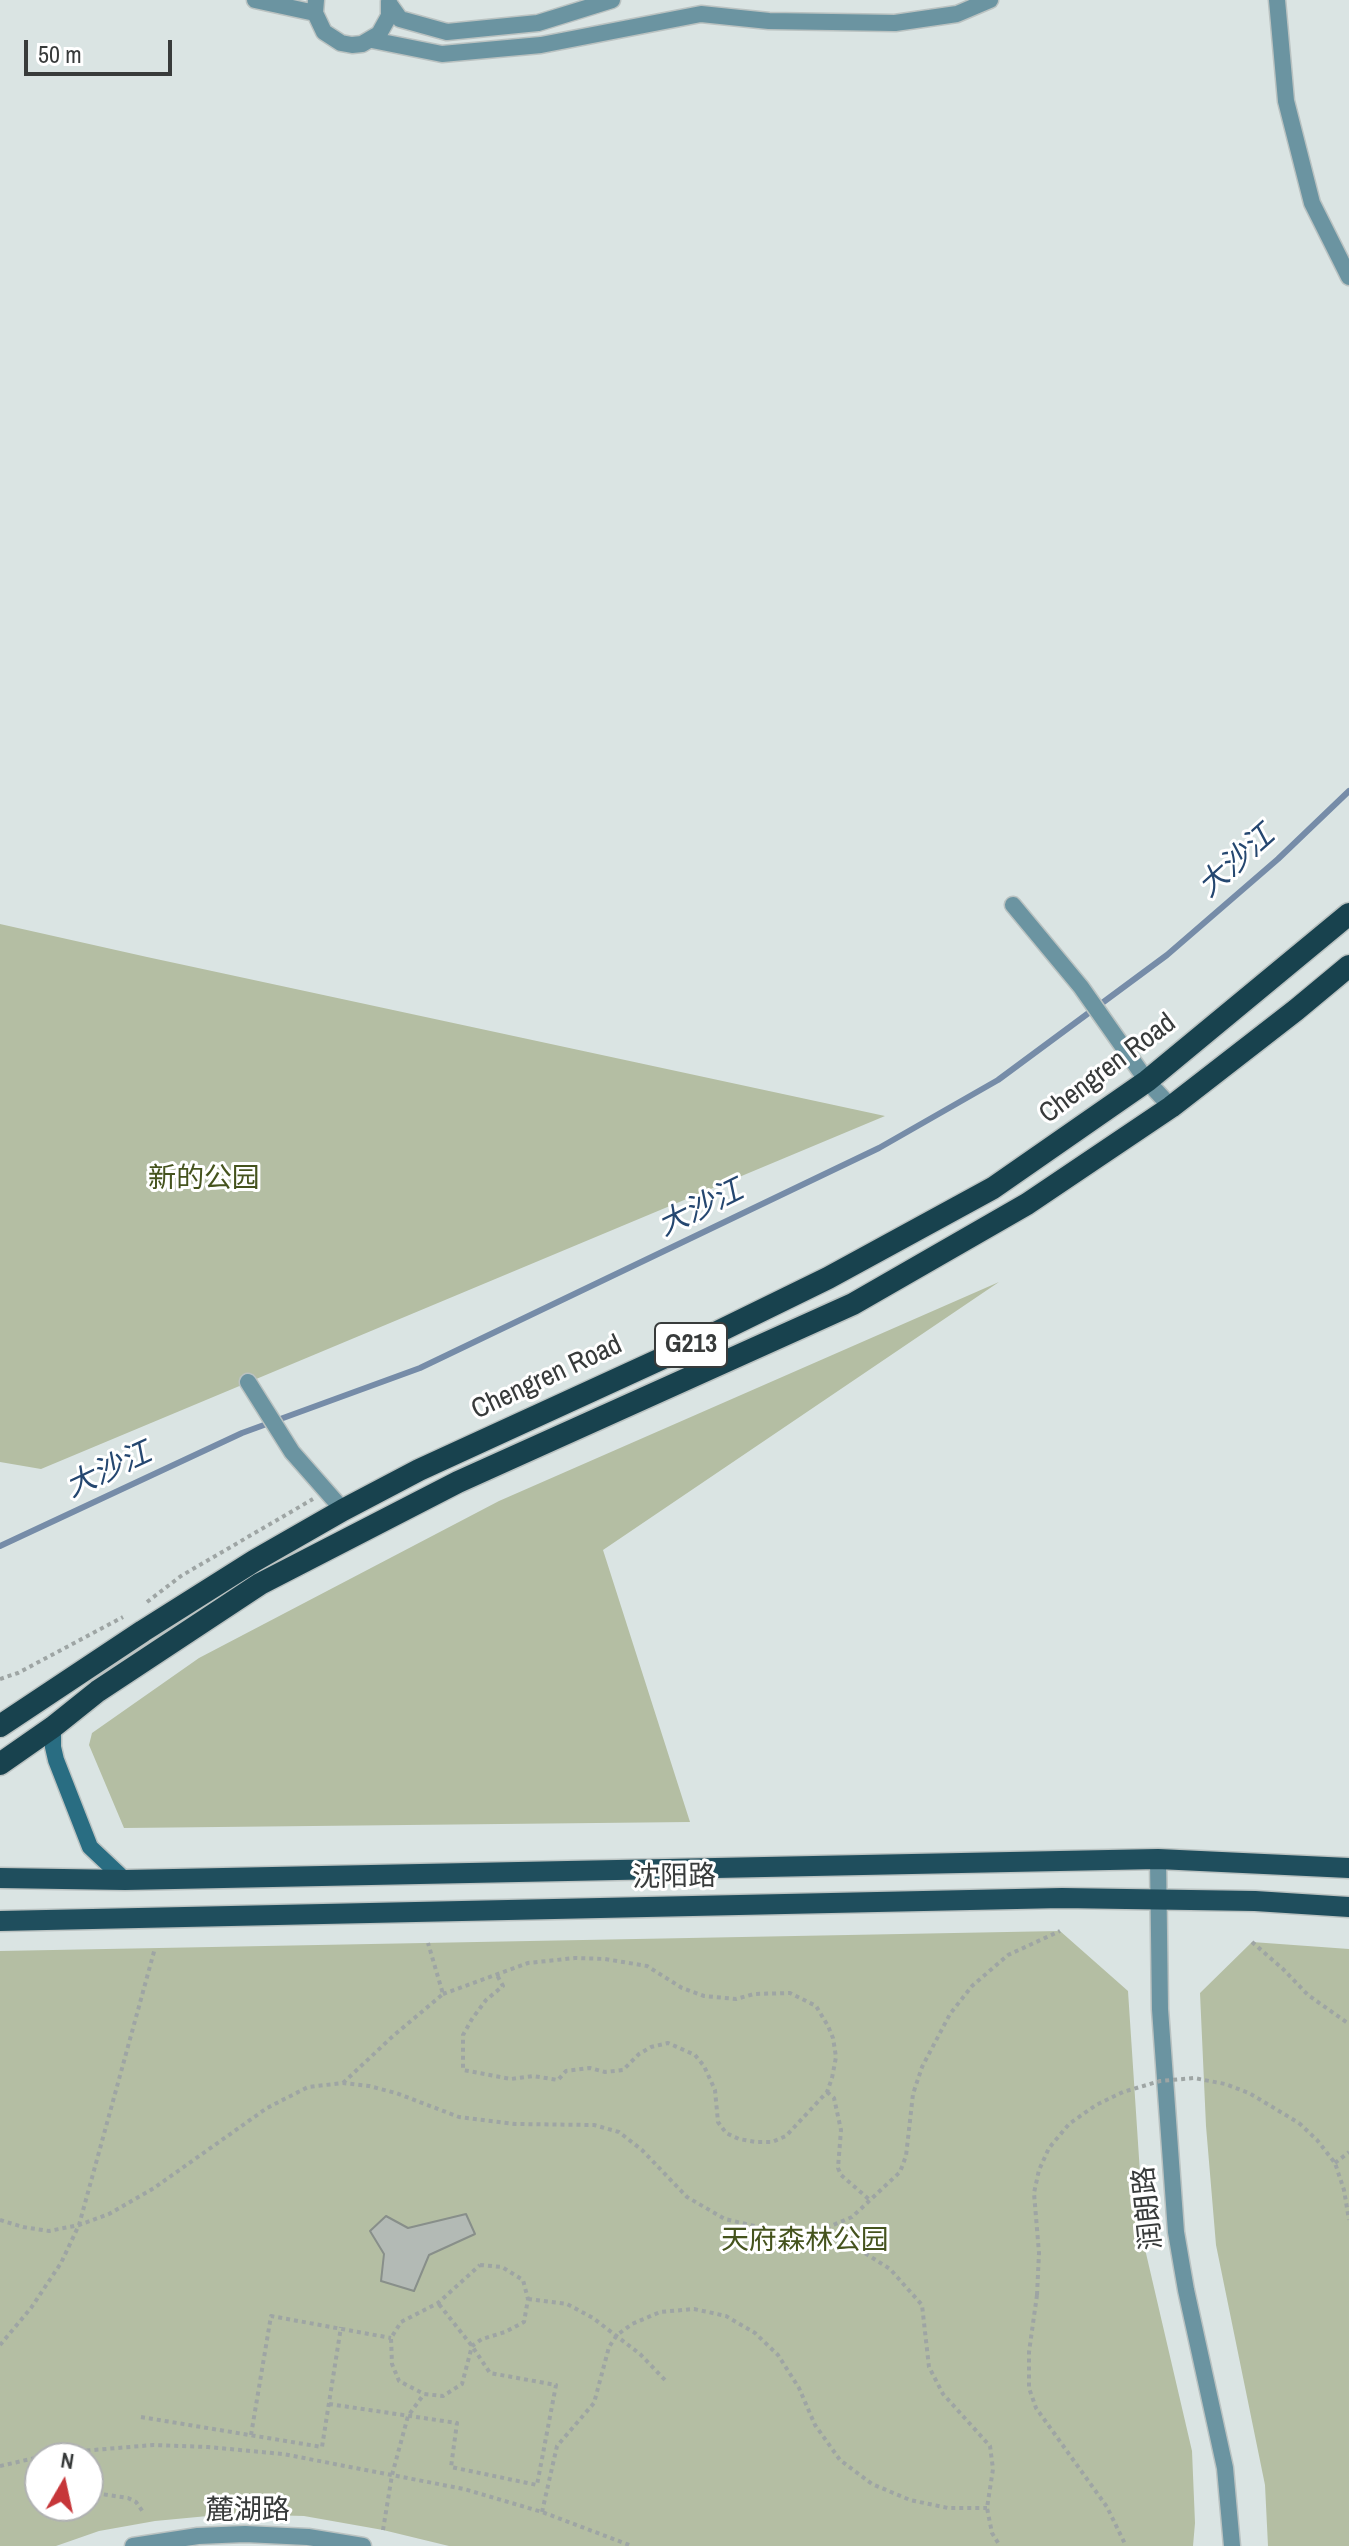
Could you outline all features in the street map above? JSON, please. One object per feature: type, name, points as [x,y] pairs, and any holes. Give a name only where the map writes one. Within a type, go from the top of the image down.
[{"type":"highway","name":"Chengren Road","points":[[0,1726],[254,1561],[343,1510],[419,1470],[701,1340],[899,1241],[993,1188],[1147,1081],[1349,914]]},
{"type":"highway","name":"Chengren Road","points":[[0,1764],[98,1691],[260,1584],[458,1482],[853,1304],[1027,1204],[1171,1107],[1349,966]]},
{"type":"main road","points":[[53,1727],[56,1760],[90,1847],[125,1880]]},
{"type":"main road","name":"沈阳路","points":[[0,1878],[125,1880],[1158,1859],[1349,1868]]},
{"type":"main road","name":"沈阳路","points":[[0,1921],[1046,1898],[1158,1898],[1349,1907]]},
{"type":"street","points":[[255,0],[315,6],[318,23],[332,39],[352,45],[372,40],[442,54],[541,45],[701,14],[769,21],[895,23],[957,14],[990,0]]},
{"type":"street","points":[[389,3],[400,19],[447,32],[538,23],[560,7],[612,0]]},
{"type":"street","points":[[1277,0],[1286,101],[1308,189],[1349,277]]},
{"type":"street","points":[[372,40],[385,27],[389,3]]},
{"type":"street","points":[[1013,905],[1081,987],[1147,1081],[1171,1107]]},
{"type":"street","points":[[248,1382],[292,1452],[343,1510]]},
{"type":"street","name":"润朗路","points":[[1158,1859],[1160,2009],[1176,2232],[1225,2468],[1232,2546]]},
{"type":"street","name":"麓湖路","points":[[133,2546],[198,2536],[245,2534],[308,2537],[363,2546]]},
{"type":"path","points":[[147,1602],[181,1576],[327,1491]]},
{"type":"path","points":[[0,1679],[18,1673],[136,1611]]},
{"type":"path","points":[[817,2232],[852,2217],[900,2172],[906,2156],[913,2094],[922,2067],[950,2014],[972,1986],[1008,1955],[1060,1931]]},
{"type":"path","points":[[1252,1942],[1308,1995],[1349,2024]]},
{"type":"path","points":[[428,1943],[443,1994]]},
{"type":"path","points":[[0,2345],[31,2308],[61,2263],[79,2225],[155,1948]]},
{"type":"path","points":[[343,2083],[443,1994],[528,1963],[575,1958],[647,1966],[682,1988],[704,1996],[736,1999],[754,1994],[790,1993],[816,2006],[828,2026],[836,2057],[832,2078],[827,2092],[786,2136],[772,2142],[756,2142],[726,2133],[718,2122],[715,2090],[704,2066],[695,2055],[668,2043],[639,2054],[623,2070],[605,2072],[590,2068],[566,2071],[558,2080],[533,2076],[511,2079],[463,2070],[463,2035],[486,2000],[503,1986],[497,1975]]},
{"type":"path","points":[[1126,2546],[1107,2507],[1036,2408],[1029,2388],[1029,2352],[1039,2253],[1034,2193],[1039,2170],[1049,2148],[1069,2124],[1096,2105],[1123,2092],[1160,2081],[1194,2078],[1225,2084],[1249,2093],[1299,2123],[1317,2140],[1335,2163],[1349,2220]]},
{"type":"path","points":[[0,2220],[49,2231],[79,2225],[109,2214],[154,2188],[267,2108],[308,2087],[343,2083],[369,2086],[459,2117],[485,2122],[539,2126],[594,2125],[619,2132],[642,2150],[687,2197],[725,2219],[771,2230],[817,2232],[852,2245],[890,2269],[922,2305],[929,2367],[943,2394],[990,2446],[993,2469],[987,2508],[992,2533],[1000,2546]]},
{"type":"path","points":[[827,2092],[834,2098],[841,2130],[838,2168],[841,2175],[871,2201]]},
{"type":"path","points":[[1335,2163],[1349,2152]]},
{"type":"path","points":[[480,2265],[502,2267],[523,2280],[528,2299],[524,2322],[472,2346],[462,2384],[443,2396],[424,2394],[399,2381],[392,2364],[391,2338],[401,2322],[438,2303],[480,2265]]},
{"type":"path","points":[[528,2299],[567,2304],[617,2335],[665,2380]]},
{"type":"path","points":[[329,2404],[457,2423],[451,2467],[537,2485],[556,2385],[490,2373],[438,2303]]},
{"type":"path","points":[[542,2512],[557,2446],[594,2403],[609,2347],[617,2335],[632,2324],[660,2312],[694,2309],[726,2316],[755,2333],[778,2355],[799,2388],[815,2425],[840,2460],[872,2484],[910,2500],[948,2508],[987,2508]]},
{"type":"path","points":[[251,2435],[271,2316],[391,2338]]},
{"type":"path","points":[[141,2417],[322,2447],[341,2327]]},
{"type":"path","points":[[383,2530],[392,2475],[408,2416],[424,2394]]},
{"type":"path","points":[[104,2449],[128,2446],[208,2447],[283,2454],[464,2489],[542,2512],[632,2546]]},
{"type":"path","points":[[0,2466],[24,2462]]},
{"type":"path","points":[[104,2494],[128,2498],[136,2502],[143,2512]]},
{"type":"green space","name":"新的公园","points":[[0,924],[885,1116],[41,1469],[0,1462]]},
{"type":"green space","points":[[999,1282],[603,1550],[690,1822],[124,1828],[89,1745],[92,1733],[199,1658],[499,1501]]},
{"type":"green space","name":"天府森林公园","points":[[1060,1931],[1128,1991],[1145,2249],[1192,2451],[1193,2546],[449,2546],[304,2516],[229,2514],[155,2521],[99,2531],[56,2546],[0,2546],[0,1951]]},
{"type":"green space","points":[[1252,1942],[1349,1949],[1349,2546],[1268,2546],[1265,2485],[1216,2245],[1206,2126],[1200,1993]]},
{"type":"building","points":[[466,2214],[475,2234],[429,2255],[414,2291],[381,2281],[384,2254],[370,2231],[386,2216],[408,2228]]},
{"type":"waterway","name":"大沙江","points":[[0,1546],[242,1433],[420,1368],[879,1148],[998,1080],[1167,955],[1278,859],[1349,791]]}]
